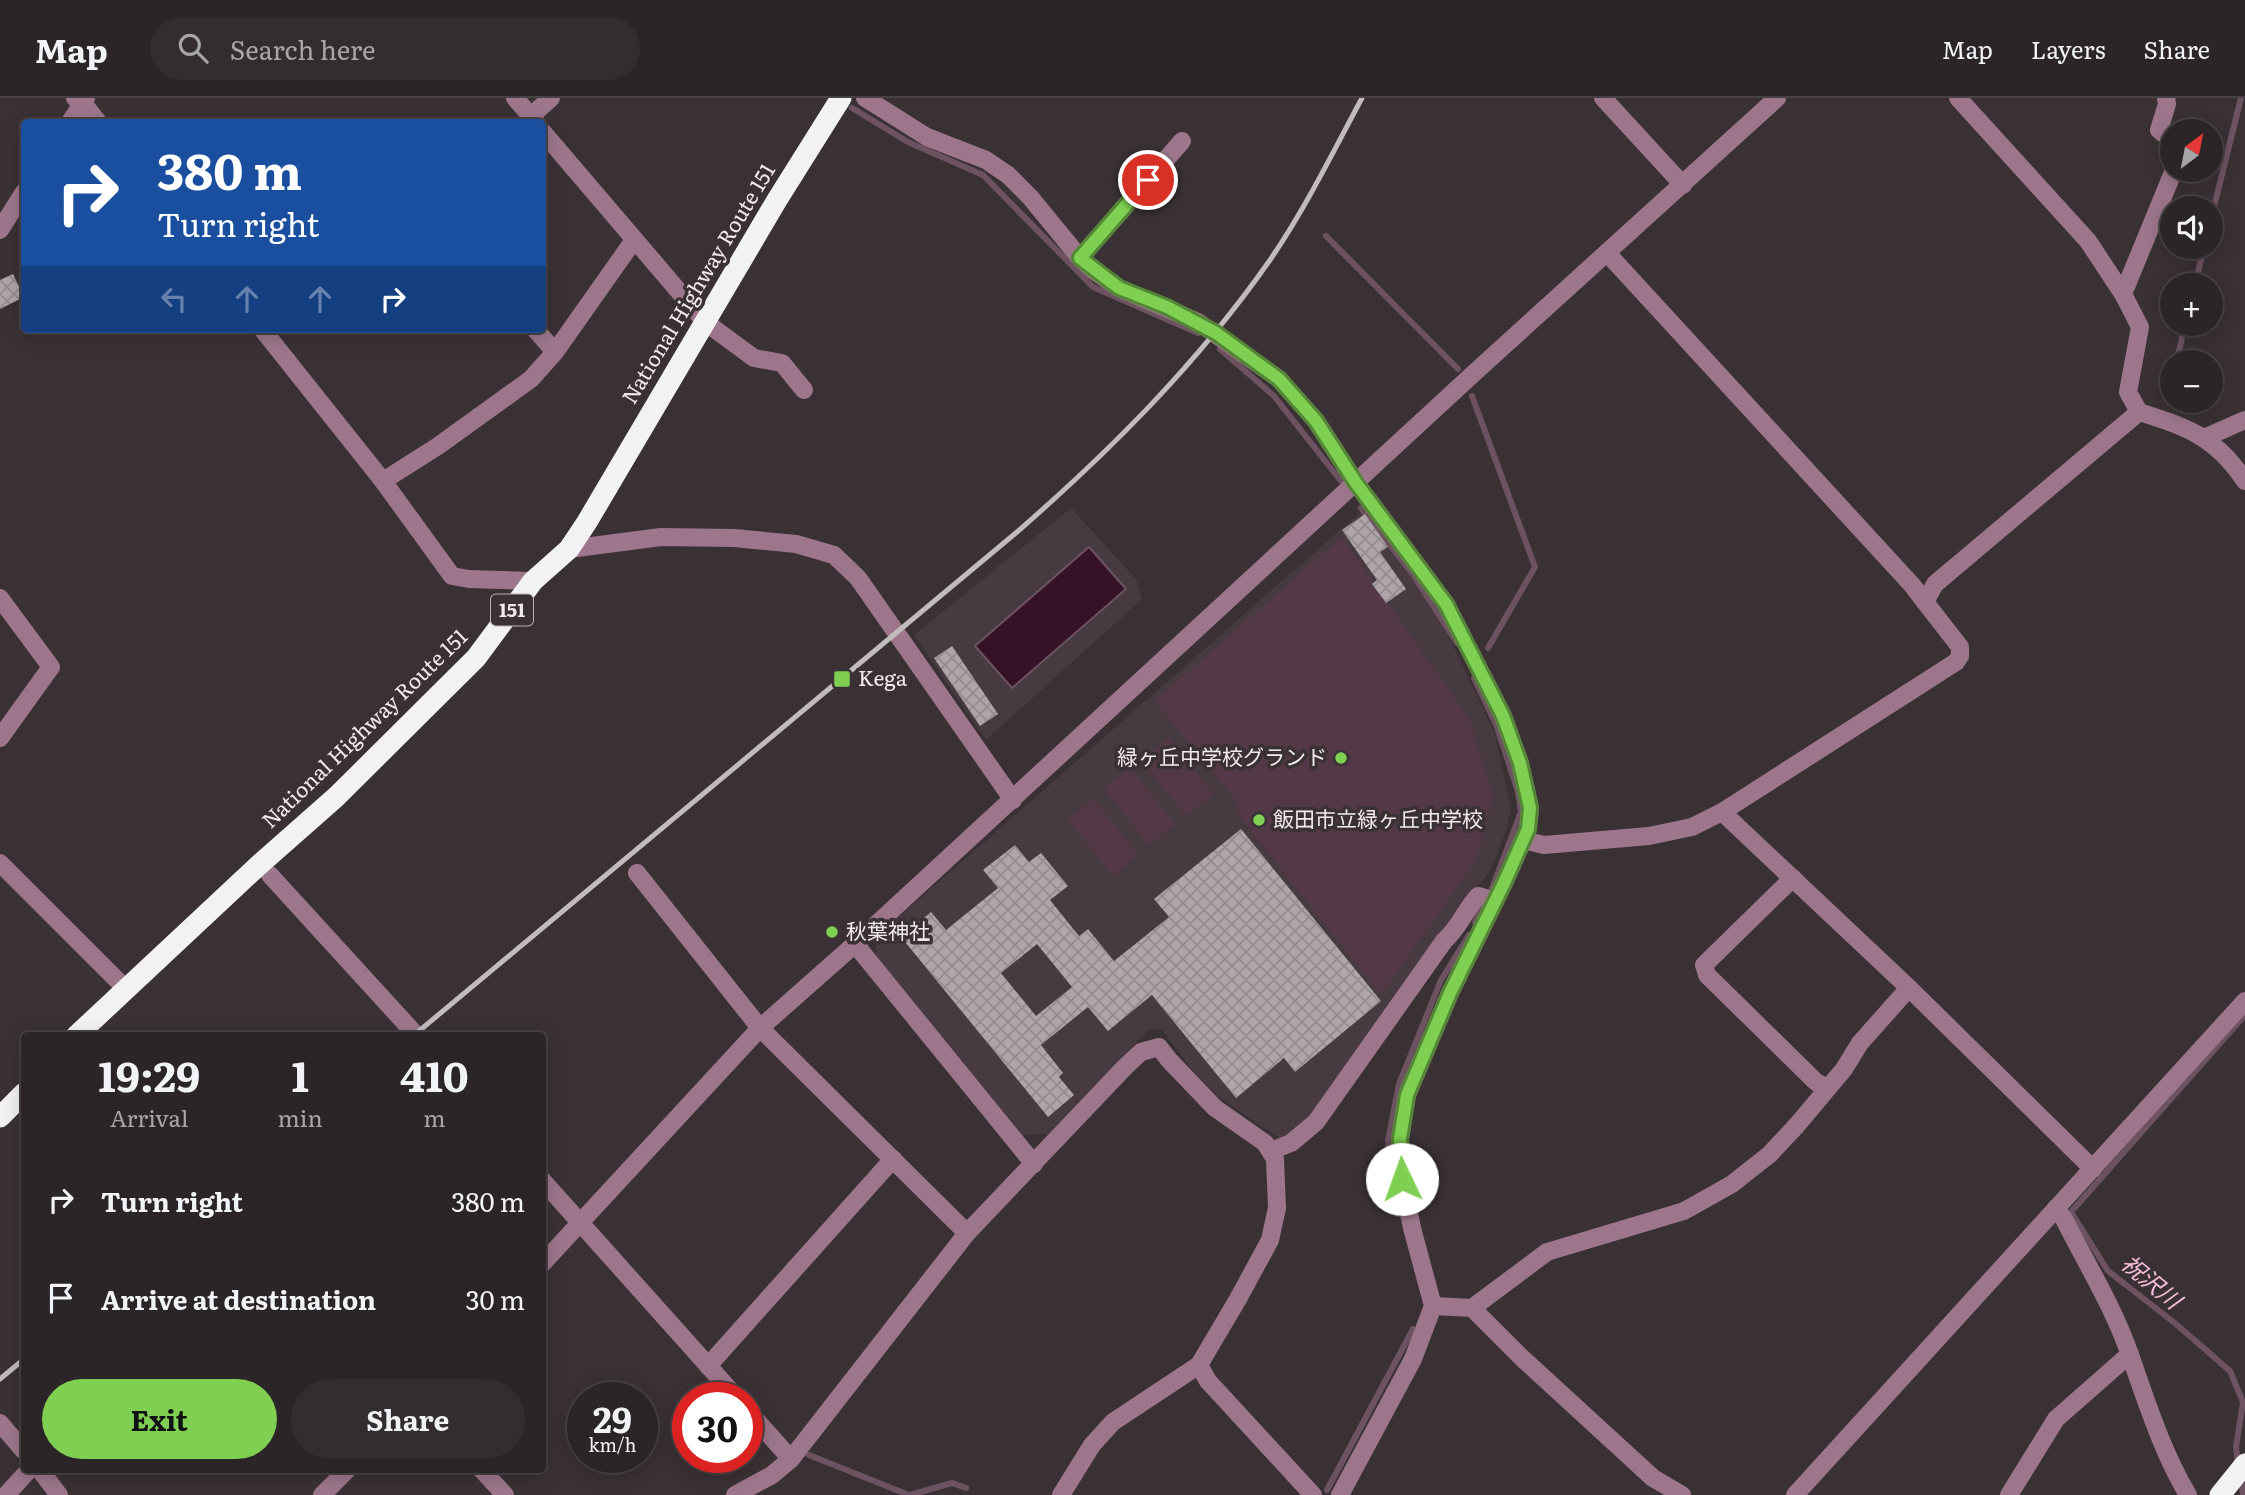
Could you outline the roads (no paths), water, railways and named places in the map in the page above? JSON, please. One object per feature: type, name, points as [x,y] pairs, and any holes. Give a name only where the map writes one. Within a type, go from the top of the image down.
[{"type":"highway","name":"National Highway Route 151","points":[[80,1032],[336,797],[468,666],[496,634],[533,581],[569,550],[777,200],[841,98]]},
{"type":"highway","points":[[0,1117],[21,1096]]},
{"type":"highway","points":[[2226,1488],[2245,1464]]},
{"type":"street","points":[[515,98],[531,119]]},
{"type":"street","points":[[544,119],[551,98]]},
{"type":"street","points":[[865,98],[927,137],[986,160],[1008,175],[1030,197],[1080,258],[1119,288],[1198,322],[1279,379],[1316,421],[1356,483],[1446,604],[1503,716],[1520,763],[1530,808],[1528,829],[1489,899],[1407,1095],[1400,1139],[1402,1179],[1433,1306],[1413,1359],[1340,1495]]},
{"type":"street","points":[[1603,98],[1683,185]]},
{"type":"street","points":[[546,1260],[760,1028],[1013,800],[1777,98]]},
{"type":"street","points":[[1958,98],[2088,241],[2123,294],[2140,327],[2127,392],[2139,412],[2177,424],[2218,447],[2245,481]]},
{"type":"street","points":[[2162,119],[2166,98]]},
{"type":"street","points":[[72,119],[81,100],[96,119]]},
{"type":"street","points":[[546,138],[705,321],[754,358],[782,363],[804,390]]},
{"type":"street","points":[[1080,258],[1182,141]]},
{"type":"street","points":[[2123,294],[2169,182]]},
{"type":"street","points":[[0,230],[21,197]]},
{"type":"street","points":[[383,481],[531,379],[555,352],[634,240]]},
{"type":"street","points":[[1523,840],[1544,845],[1649,836],[1692,827],[1722,812],[1956,662],[1960,656],[1960,647],[1912,585],[1607,254]]},
{"type":"street","points":[[265,333],[383,481],[452,576],[533,581]]},
{"type":"street","points":[[538,333],[555,352]]},
{"type":"street","points":[[1925,602],[1935,584],[2139,412]]},
{"type":"street","points":[[2204,438],[2245,420]]},
{"type":"street","points":[[569,550],[661,537],[734,538],[796,544],[834,555],[858,578],[1013,800]]},
{"type":"street","points":[[0,598],[51,667],[0,738]]},
{"type":"street","points":[[1722,812],[1909,988],[2093,1169]]},
{"type":"street","points":[[0,863],[125,988]]},
{"type":"street","points":[[637,873],[760,1028],[967,1233]]},
{"type":"street","points":[[270,875],[413,1032]]},
{"type":"street","points":[[1793,878],[1704,965],[1707,975],[1816,1082],[1826,1088]]},
{"type":"street","points":[[1270,1151],[1291,1143],[1316,1122],[1444,942],[1455,932],[1467,908],[1489,899]]},
{"type":"street","points":[[855,944],[1034,1164]]},
{"type":"street","points":[[1433,1306],[1472,1308],[1547,1252],[1675,1214],[1732,1184],[1770,1154],[1797,1125],[1844,1069],[1860,1043],[1909,988]]},
{"type":"street","points":[[1795,1495],[2245,1002]]},
{"type":"street","points":[[735,1495],[772,1475],[791,1459],[967,1233],[1125,1067],[1142,1052],[1159,1047],[1215,1108],[1265,1143],[1275,1159],[1277,1208],[1270,1240],[1199,1365],[1113,1422],[1092,1445],[1061,1495]]},
{"type":"street","points":[[708,1366],[893,1159]]},
{"type":"street","points":[[546,1185],[722,1382]]},
{"type":"street","points":[[2056,1208],[2064,1219],[2130,1354],[2157,1432],[2188,1495]]},
{"type":"street","points":[[1472,1308],[1522,1358],[1653,1478],[1682,1495]]},
{"type":"street","points":[[2009,1495],[2056,1419],[2130,1354]]},
{"type":"street","points":[[1199,1365],[1208,1381],[1313,1495]]},
{"type":"street","points":[[0,1423],[21,1448]]},
{"type":"street","points":[[763,1428],[791,1459]]},
{"type":"street","points":[[6,1495],[26,1473]]},
{"type":"street","points":[[42,1473],[59,1495]]},
{"type":"street","points":[[322,1495],[344,1473]]},
{"type":"street","points":[[485,1473],[505,1495]]},
{"type":"waterway","points":[[2217,196],[2241,98]]},
{"type":"waterway","points":[[852,108],[908,142],[983,175],[1093,287],[1198,333]]},
{"type":"waterway","points":[[1326,236],[1458,369]]},
{"type":"waterway","points":[[2198,273],[2201,259]]},
{"type":"waterway","points":[[2179,350],[2182,336]]},
{"type":"waterway","points":[[1220,349],[1274,396],[1341,481]]},
{"type":"waterway","points":[[1472,396],[1535,567],[1488,648]]},
{"type":"waterway","points":[[1361,508],[1414,576],[1457,643]]},
{"type":"waterway","points":[[1474,678],[1497,727],[1518,792],[1521,812],[1491,891]]},
{"type":"waterway","points":[[1475,922],[1486,900]]},
{"type":"waterway","points":[[1397,1214],[1388,1141],[1399,1084],[1441,980],[1469,935]]},
{"type":"waterway","name":"祝沢川","points":[[2238,1463],[2236,1447],[2243,1402],[2230,1371],[2176,1324],[2108,1271],[2071,1212],[2245,1015]]},
{"type":"waterway","points":[[1327,1490],[1413,1329]]},
{"type":"waterway","points":[[809,1455],[909,1495]]},
{"type":"waterway","name":"祝沢川","points":[[2241,1477],[2243,1495]]},
{"type":"waterway","points":[[910,1495],[952,1483],[966,1488]]},
{"type":"railway","points":[[418,1032],[1017,532],[1119,437],[1183,370],[1270,260],[1307,201],[1362,98]]},
{"type":"railway","points":[[0,1379],[21,1362]]},
{"type":"place","name":"Kega","points":[[842,679]]},
{"type":"place","name":"緑ヶ丘中学校グランド","points":[[1341,758]]},
{"type":"place","name":"飯田市立緑ヶ丘中学校","points":[[1259,820]]},
{"type":"place","name":"秋葉神社","points":[[832,932]]}]
